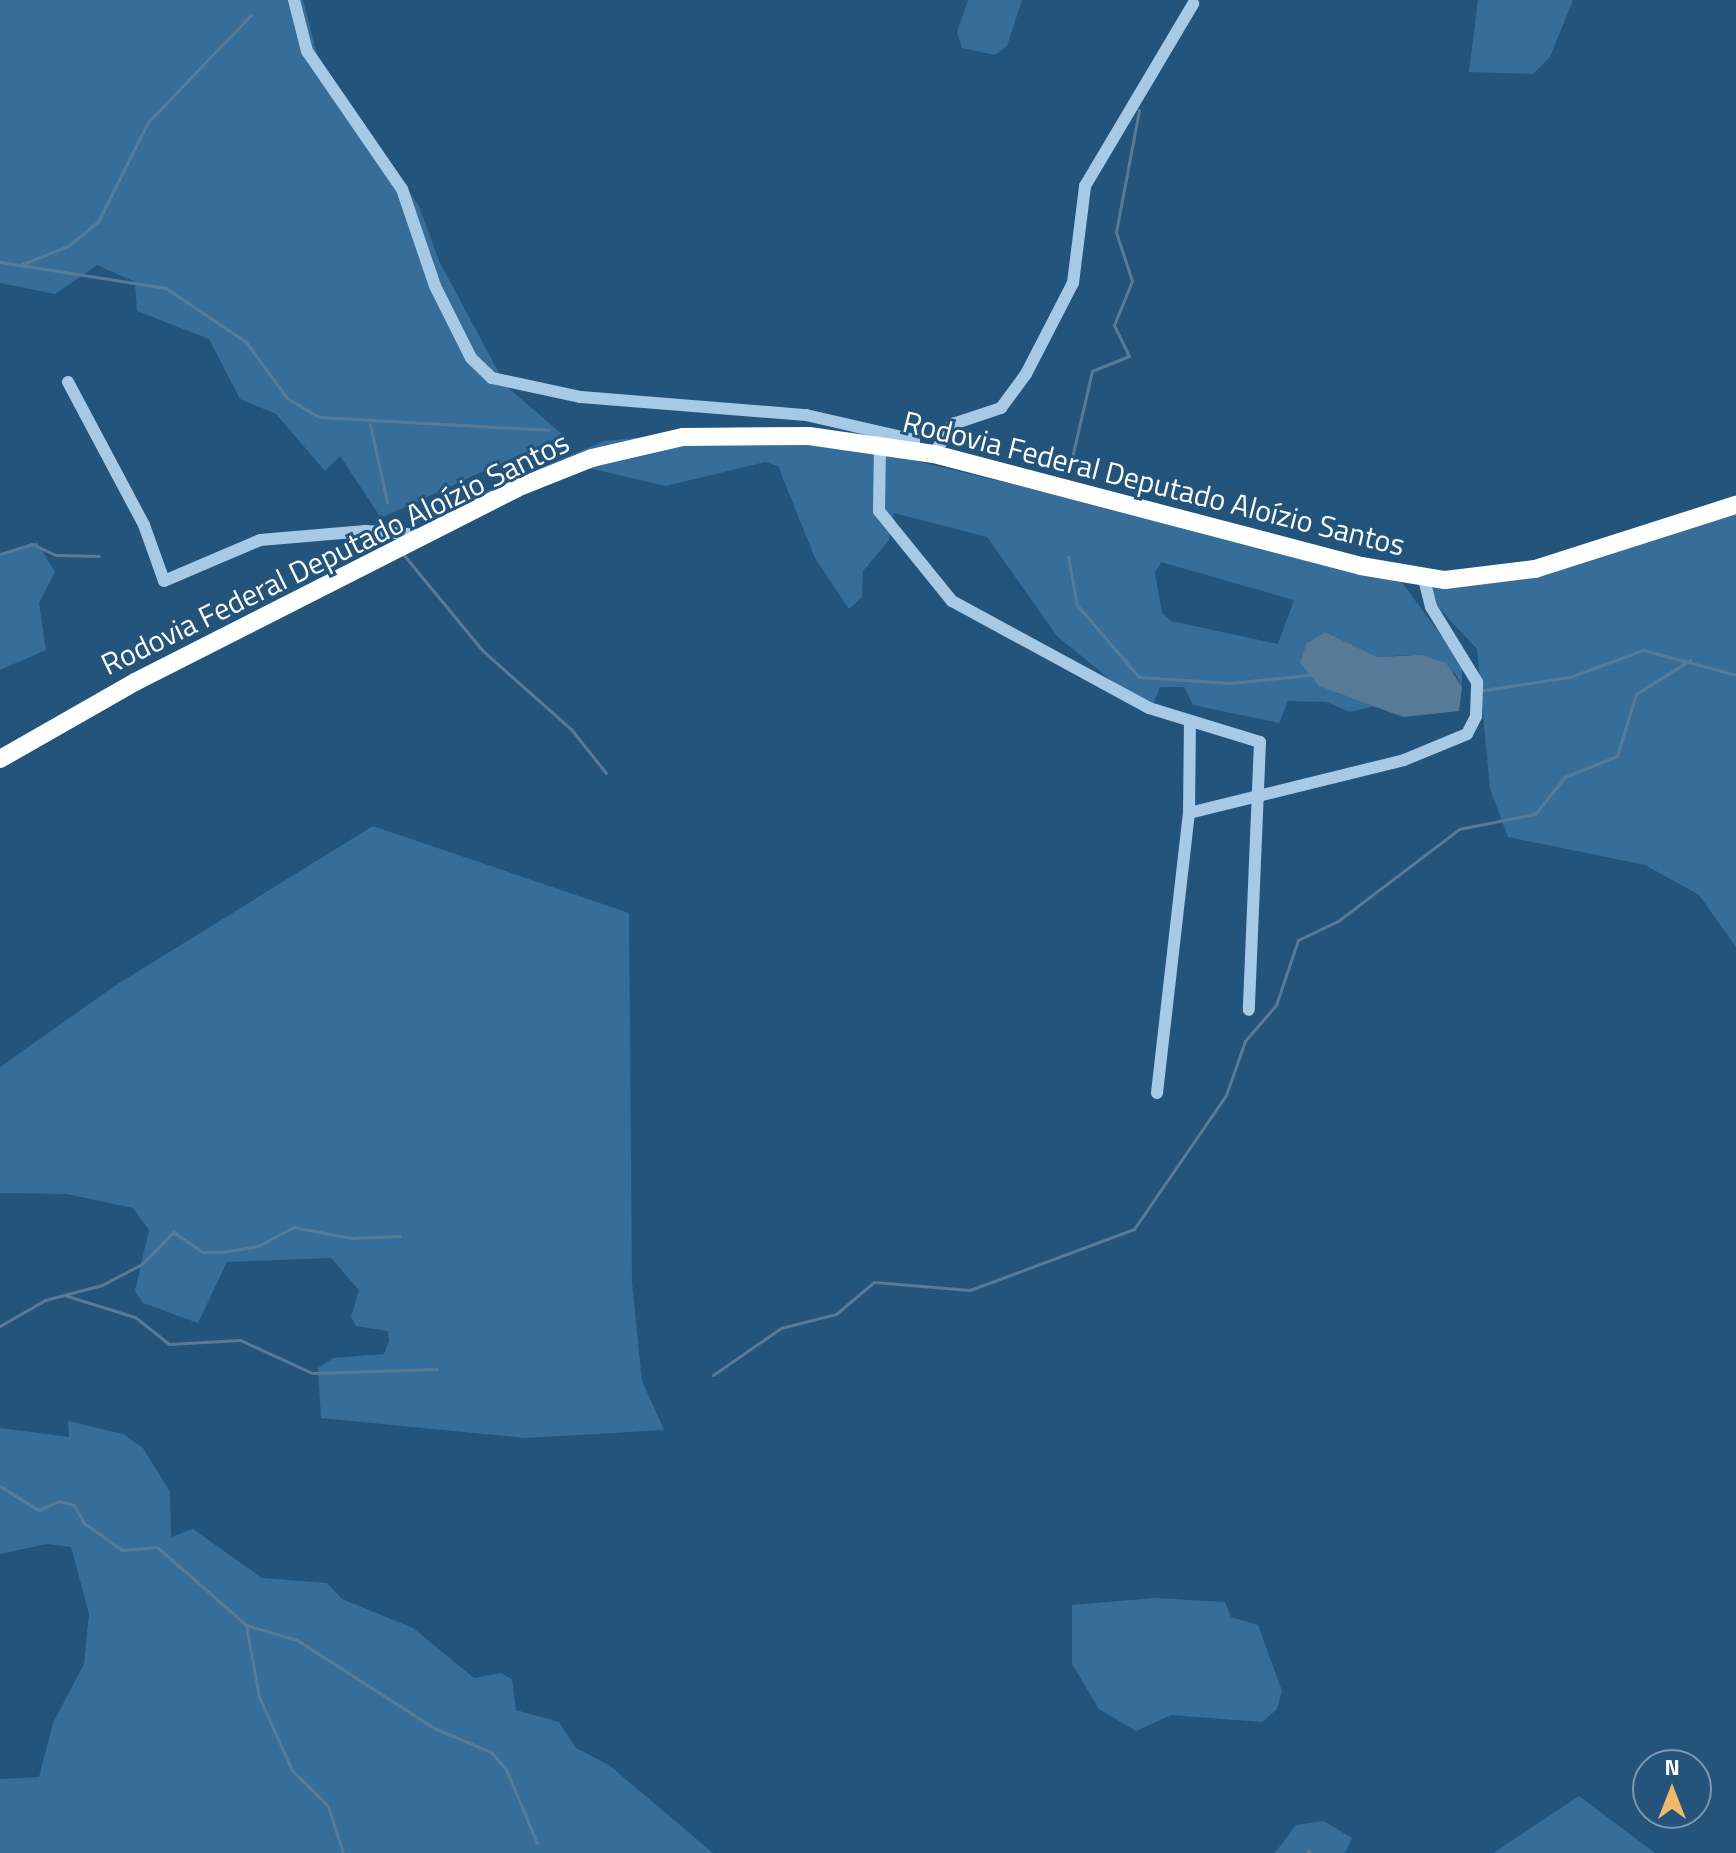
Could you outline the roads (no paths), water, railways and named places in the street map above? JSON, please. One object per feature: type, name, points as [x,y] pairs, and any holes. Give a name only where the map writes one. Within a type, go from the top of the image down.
[{"type":"highway","name":"Rodovia Federal Deputado Aloízio Santos","points":[[0,759],[421,535],[517,488],[632,446],[747,433],[889,443],[1423,576],[1489,578],[1535,569],[1736,505]]},
{"type":"street","points":[[294,0],[307,51],[402,189],[435,286],[471,358],[492,378],[581,397],[806,415],[889,443],[879,511],[939,590],[1149,708],[1260,742],[1263,795],[1249,1010]]},
{"type":"street","points":[[934,454],[953,424],[1001,408],[1041,348],[1073,283],[1085,186],[1193,4]]},
{"type":"street","points":[[68,382],[144,525],[162,580],[260,540],[366,531],[421,535]]},
{"type":"street","points":[[1189,813],[1455,744],[1473,726],[1477,682],[1431,607],[1423,576]]},
{"type":"street","points":[[1157,1093],[1189,813],[1190,722]]},
{"type":"waterway","points":[[20,265],[68,246],[98,222],[148,122],[251,15]]},
{"type":"waterway","points":[[1071,462],[1092,371],[1129,356],[1114,325],[1132,281],[1116,232],[1139,110]]},
{"type":"waterway","points":[[0,262],[166,288],[246,342],[287,398],[319,417],[549,430]]},
{"type":"waterway","points":[[370,424],[387,502]]},
{"type":"waterway","points":[[0,554],[32,544],[56,555],[99,556]]},
{"type":"waterway","points":[[403,554],[482,650],[571,729],[606,773]]},
{"type":"waterway","points":[[1068,557],[1077,605],[1139,677],[1230,683],[1310,675]]},
{"type":"waterway","points":[[1484,690],[1570,677],[1643,650],[1736,675]]},
{"type":"waterway","points":[[713,1375],[781,1328],[836,1314],[874,1282],[970,1290],[1134,1229],[1226,1095],[1245,1041],[1276,1005],[1298,940],[1338,921],[1459,829],[1535,814],[1565,777],[1617,756],[1636,694],[1690,660]]},
{"type":"waterway","points":[[0,1326],[45,1300],[102,1285],[142,1264],[173,1232],[203,1252],[258,1246],[293,1227],[351,1238],[400,1236]]},
{"type":"waterway","points":[[67,1296],[135,1317],[169,1344],[240,1340],[312,1373],[437,1369]]},
{"type":"waterway","points":[[0,1486],[38,1510],[59,1501],[74,1505],[84,1523],[122,1550],[157,1547],[246,1625],[297,1640],[434,1728],[491,1752],[506,1769],[537,1843]]},
{"type":"waterway","points":[[246,1625],[259,1697],[292,1770],[328,1806],[343,1853]]}]
